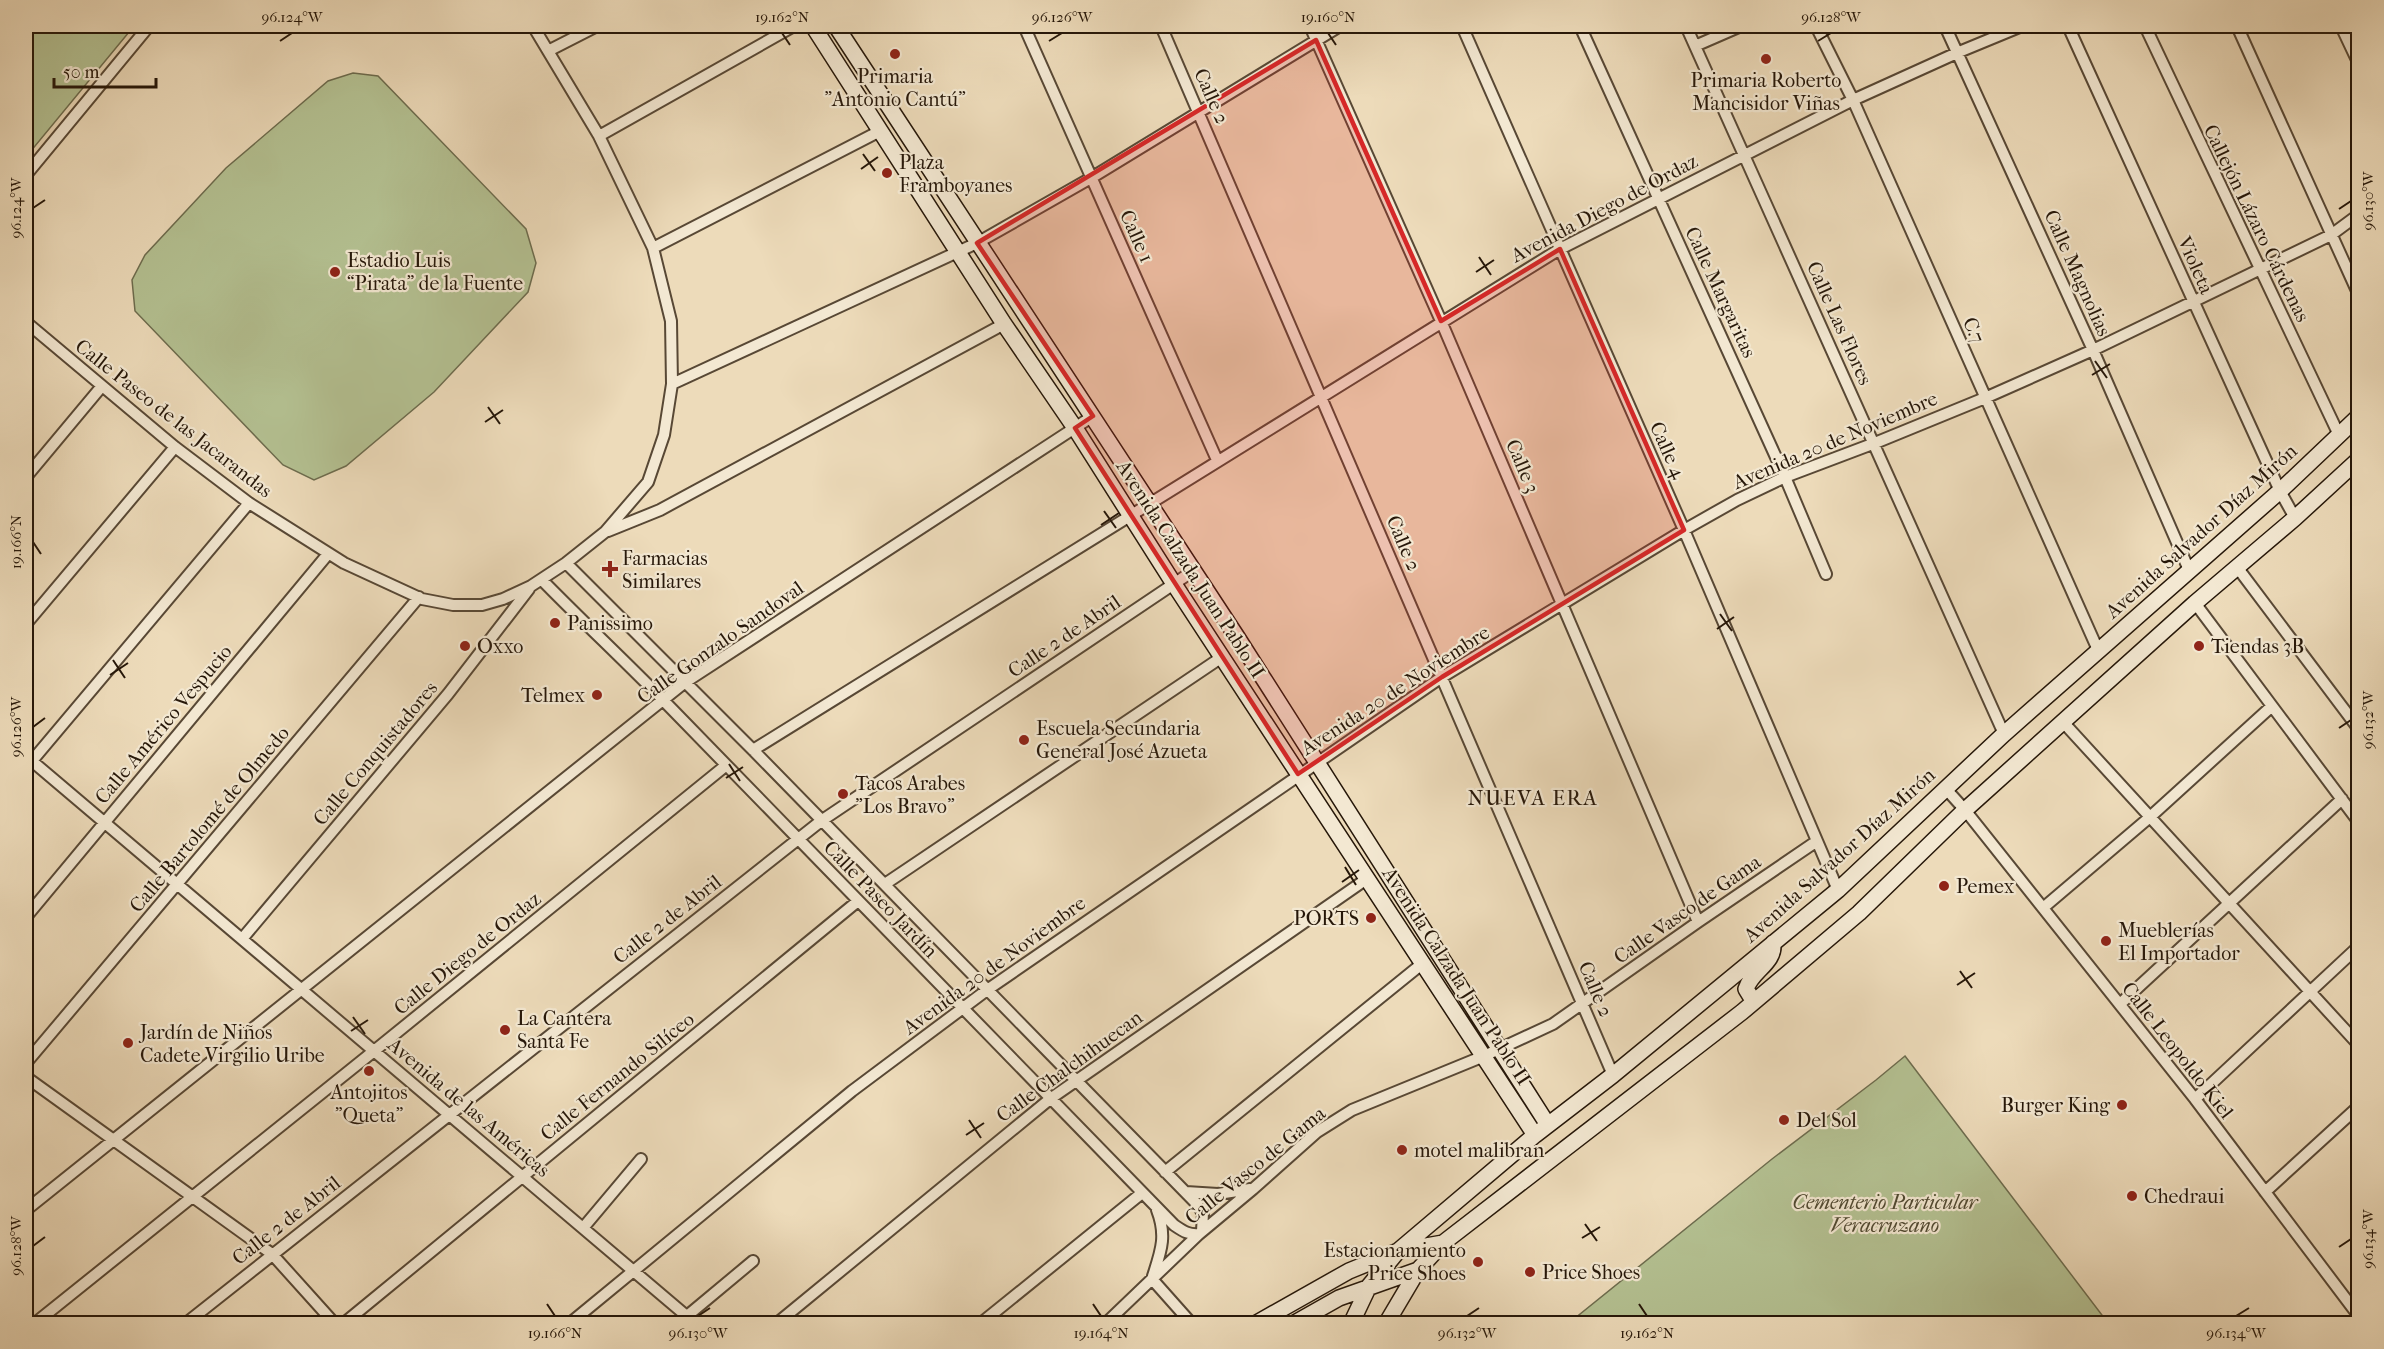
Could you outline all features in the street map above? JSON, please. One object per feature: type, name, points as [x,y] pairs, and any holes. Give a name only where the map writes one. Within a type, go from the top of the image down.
[{"type":"main road","name":"Avenida Calzada Juan Pablo II","points":[[813,26],[1004,324],[1075,428],[1174,584],[1535,1135]]},
{"type":"main road","name":"Avenida Calzada Juan Pablo II","points":[[836,26],[1317,761],[1548,1125]]},
{"type":"main road","name":"Avenida Salvador Díaz Mirón","points":[[1351,1323],[1369,1286],[1398,1251],[1535,1135],[1613,1075],[1838,890],[2004,734],[2280,491],[2358,417]]},
{"type":"main road","points":[[1386,1323],[1418,1270],[1443,1243],[1754,1002],[1859,913],[1965,810],[2358,460]]},
{"type":"main road","points":[[1754,1002],[1746,989],[1749,981],[1772,956],[1773,943]]},
{"type":"main road","points":[[1255,1323],[1349,1271],[1398,1251],[1443,1243]]},
{"type":"main road","points":[[1293,1323],[1339,1298],[1418,1270]]},
{"type":"street","points":[[26,175],[149,26]]},
{"type":"street","points":[[533,26],[599,136],[653,248],[671,321],[672,384],[664,435],[648,482],[605,532]]},
{"type":"street","points":[[548,51],[597,26]]},
{"type":"street","points":[[599,136],[794,26]]},
{"type":"street","name":"Calle 1","points":[[1024,26],[1217,460]]},
{"type":"street","name":"Calle 2","points":[[1161,26],[1613,1075]]},
{"type":"street","name":"Calle 3","points":[[1310,26],[1442,321],[1698,922]]},
{"type":"street","points":[[672,384],[977,243],[1200,113],[1340,26]]},
{"type":"street","name":"Calle 4","points":[[1462,26],[1684,530],[1838,890]]},
{"type":"street","name":"Calle Margaritas","points":[[1580,26],[1785,477],[1826,574]]},
{"type":"street","name":"Calle Las Flores","points":[[1686,26],[2004,734]]},
{"type":"street","points":[[1695,46],[1741,26]]},
{"type":"street","name":"C.7","points":[[1816,26],[1853,100],[2098,650]]},
{"type":"street","name":"Calle Magnolias","points":[[1946,26],[2093,350],[2189,570]]},
{"type":"street","name":"Avenida Diego de Ordaz","points":[[1130,515],[1560,249],[1853,100],[2022,26]]},
{"type":"street","name":"Violeta","points":[[2068,26],[2280,491],[2295,518]]},
{"type":"street","name":"Callejón Lázaro Cárdenas","points":[[2145,26],[2339,435]]},
{"type":"street","points":[[2237,26],[2358,293]]},
{"type":"street","points":[[2341,26],[2358,62]]},
{"type":"street","points":[[653,248],[880,131]]},
{"type":"street","name":"Avenida 20 de Noviembre","points":[[569,1323],[852,1091],[962,1008],[1298,774],[1442,677],[1684,530],[1785,477],[1985,398],[2093,350],[2331,235],[2358,215]]},
{"type":"street","points":[[605,532],[660,510],[1004,324]]},
{"type":"street","name":"Calle Paseo de las Jacarandas","points":[[28,329],[249,503],[328,554],[419,597],[453,605],[482,605],[503,599],[542,580],[605,532]]},
{"type":"street","points":[[26,477],[102,386]]},
{"type":"street","name":"Calle Gonzalo Sandoval","points":[[26,1210],[684,683],[1093,416]]},
{"type":"street","points":[[26,624],[175,447]]},
{"type":"street","points":[[27,761],[249,503]]},
{"type":"street","points":[[753,750],[1130,515]]},
{"type":"street","name":"Calle Américo Vespucio","points":[[26,917],[328,554]]},
{"type":"street","name":"Calle Paseo Jardín","points":[[542,580],[663,701],[1142,1193],[1183,1232],[1190,1234],[1201,1232],[1203,1213],[1184,1191],[885,884],[566,563]]},
{"type":"street","points":[[2238,567],[2358,728]]},
{"type":"street","name":"Calle 2 de Abril","points":[[185,1323],[821,821],[1193,571]]},
{"type":"street","name":"Calle Conquistadores","points":[[242,939],[441,703],[531,586]]},
{"type":"street","name":"Calle Bartolomé de Olmedo","points":[[26,1063],[419,597]]},
{"type":"street","points":[[2195,603],[2358,821]]},
{"type":"street","points":[[885,884],[1222,657]]},
{"type":"street","points":[[2043,908],[2150,817],[2272,706]]},
{"type":"street","points":[[2063,722],[2358,1044]]},
{"type":"street","name":"Avenida de las Américas","points":[[27,761],[177,884],[691,1320]]},
{"type":"street","name":"Calle Diego de Ordaz","points":[[34,1323],[374,1051],[724,766]]},
{"type":"street","name":"Calle Leopoldo Kiel","points":[[1946,789],[2195,1099],[2358,1315]]},
{"type":"street","points":[[2120,1004],[2342,799]]},
{"type":"street","name":"Calle Vasco de Gama","points":[[1105,1323],[1201,1232],[1254,1189],[1317,1132],[1352,1110],[1484,1056],[1553,1024],[1817,842]]},
{"type":"street","name":"Calle Chalchihuecan","points":[[776,1323],[1050,1099],[1368,878]]},
{"type":"street","name":"Calle Fernando Silíceo","points":[[344,1323],[858,901]]},
{"type":"street","points":[[2195,1099],[2358,947]]},
{"type":"street","points":[[1165,1172],[1423,963]]},
{"type":"street","points":[[26,1077],[272,1254],[335,1323]]},
{"type":"street","points":[[2265,1192],[2358,1107]]},
{"type":"street","points":[[583,1228],[641,1159]]},
{"type":"street","points":[[1184,1191],[1218,1194],[1254,1189]]},
{"type":"street","points":[[980,1323],[1142,1193]]},
{"type":"street","points":[[1155,1205],[1163,1226],[1162,1246],[1152,1279],[1192,1323]]},
{"type":"street","points":[[691,1320],[753,1261]]},
{"type":"highlighted area","points":[[1316,40],[1441,321],[1560,249],[1684,530],[1442,677],[1298,774],[1075,428],[1093,416],[977,243]]},
{"type":"green space","points":[[26,26],[134,26],[26,157]]},
{"type":"green space","name":"Estadio Luis “Pirata” de la Fuente","points":[[353,73],[378,76],[526,229],[536,263],[528,292],[434,392],[346,466],[314,480],[283,465],[135,311],[132,280],[145,255],[226,168],[328,81]]},
{"type":"green space","name":"Cementerio Particular Veracruzano","points":[[1905,1056],[2108,1323],[1569,1323],[1772,1159]]},
{"type":"place","name":"Primaria \"Antonio Cantú\"","points":[[895,54]]},
{"type":"place","name":"Primaria Roberto Mancisidor Viñas","points":[[1766,59]]},
{"type":"place","name":"Plaza Framboyanes","points":[[887,173]]},
{"type":"place","name":"Estadio Luis “Pirata” de la Fuente","points":[[335,272]]},
{"type":"place","name":"Farmacias Similares","points":[[610,569]]},
{"type":"place","name":"Panissimo","points":[[555,623]]},
{"type":"place","name":"Oxxo","points":[[465,646]]},
{"type":"place","name":"Tiendas 3B","points":[[2199,646]]},
{"type":"place","name":"Telmex","points":[[597,695]]},
{"type":"place","name":"Escuela Secundaria General José Azueta","points":[[1024,740]]},
{"type":"place","name":"Tacos Arabes \"Los Bravo\"","points":[[843,794]]},
{"type":"place","name":"Pemex","points":[[1944,886]]},
{"type":"place","name":"PORTS","points":[[1371,918]]},
{"type":"place","name":"Mueblerías El Importador","points":[[2106,941]]},
{"type":"place","name":"La Cantera Santa Fe","points":[[505,1030]]},
{"type":"place","name":"Jardín de Niños Cadete Virgilio Uribe","points":[[128,1043]]},
{"type":"place","name":"Antojitos \"Queta\"","points":[[369,1071]]},
{"type":"place","name":"Burger King","points":[[2122,1105]]},
{"type":"place","name":"Del Sol","points":[[1784,1120]]},
{"type":"place","name":"motel malibran","points":[[1402,1150]]},
{"type":"place","name":"Chedraui","points":[[2132,1196]]},
{"type":"place","name":"Estacionamiento Price Shoes","points":[[1478,1262]]},
{"type":"place","name":"Price Shoes","points":[[1530,1272]]},
{"type":"district","name":"NUEVA ERA","points":[[1533,798]]}]
